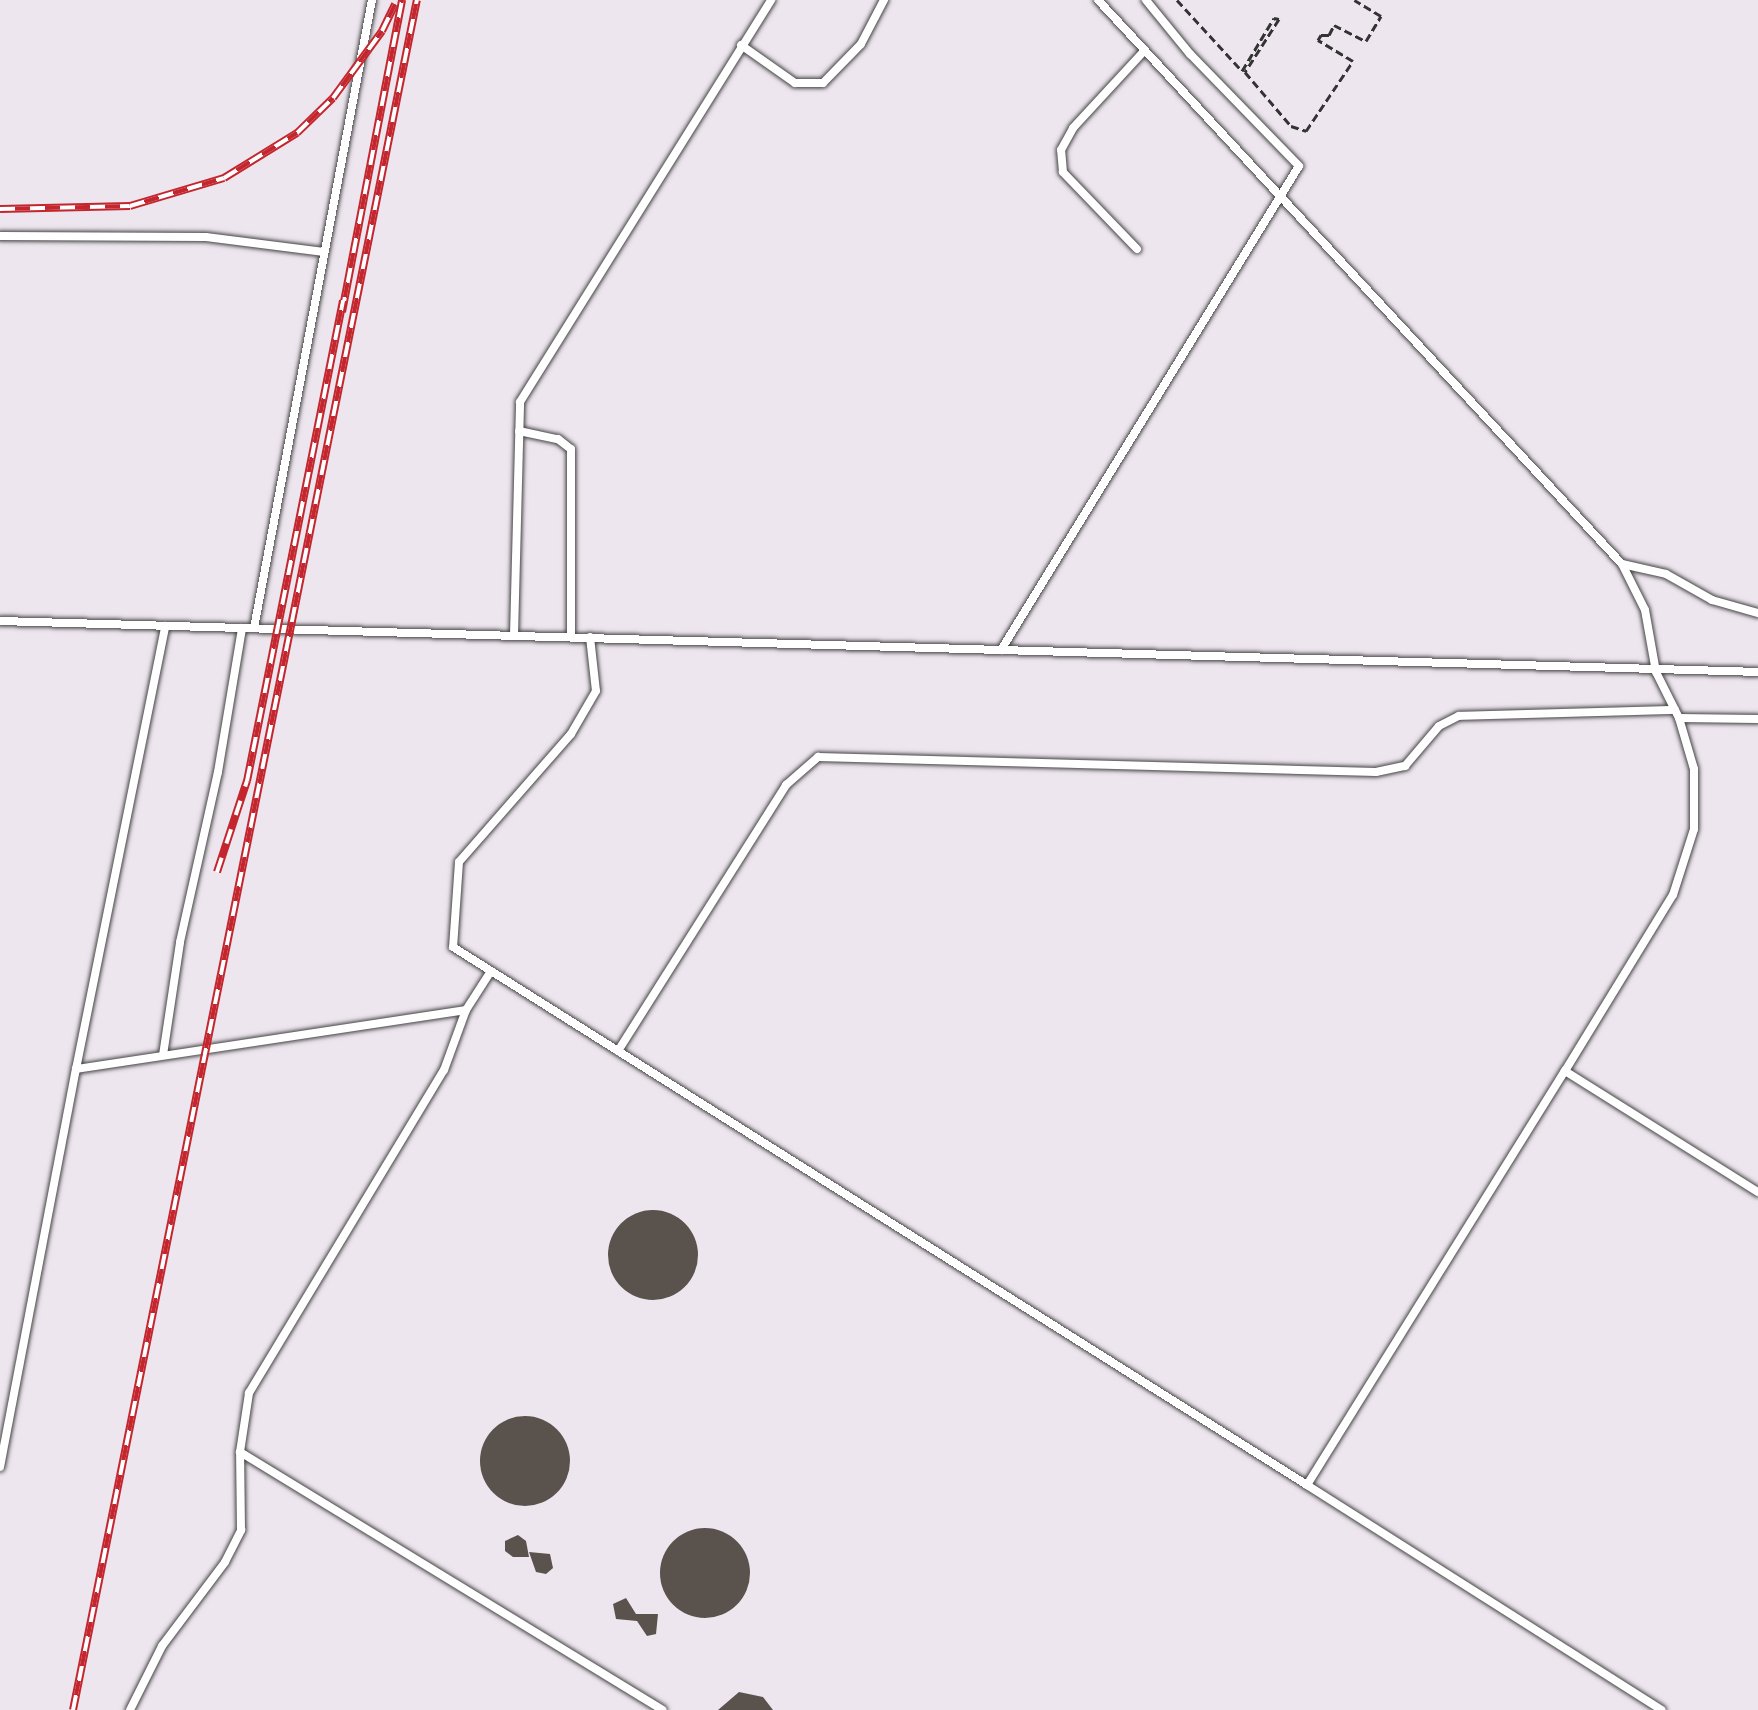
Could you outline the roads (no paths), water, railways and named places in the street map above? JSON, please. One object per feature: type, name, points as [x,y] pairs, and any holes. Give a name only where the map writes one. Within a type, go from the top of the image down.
[{"type":"lane","points":[[254,628],[372,0]]},
{"type":"lane","points":[[514,635],[520,402],[771,0]]},
{"type":"lane","points":[[741,45],[795,83],[823,83],[861,44],[884,0]]},
{"type":"lane","points":[[1001,650],[1283,199],[1299,166],[1190,54],[1146,0]]},
{"type":"lane","points":[[1101,1],[1622,564],[1645,610],[1656,672],[1677,714],[1694,769],[1694,829],[1673,895],[1307,1485]]},
{"type":"lane","points":[[1137,249],[1063,172],[1061,150],[1073,128],[1145,50]]},
{"type":"lane","points":[[0,236],[206,237],[324,252]]},
{"type":"lane","points":[[519,431],[558,439],[571,449],[571,636]]},
{"type":"lane","points":[[1622,564],[1666,574],[1712,600],[1758,613]]},
{"type":"lane","points":[[0,621],[571,636],[1656,672],[1758,672]]},
{"type":"lane","points":[[0,1467],[165,626]]},
{"type":"lane","points":[[163,1055],[180,942],[218,772],[242,628]]},
{"type":"lane","points":[[590,637],[596,691],[578,723],[459,862],[453,947],[1662,1710]]},
{"type":"lane","points":[[618,1051],[786,785],[818,757],[1376,772],[1405,766],[1439,726],[1459,716],[1677,714],[1758,719]]},
{"type":"lane","points":[[130,1710],[162,1646],[225,1562],[241,1530],[240,1452],[249,1393],[444,1070],[466,1010],[491,971]]},
{"type":"lane","points":[[76,1069],[466,1010]]},
{"type":"lane","points":[[1565,1071],[1758,1192]]},
{"type":"lane","points":[[240,1452],[663,1710]]},
{"type":"railway","points":[[342,312],[402,0]]},
{"type":"railway","points":[[73,1710],[417,0]]},
{"type":"railway","points":[[0,209],[130,206],[224,178],[297,133],[333,98],[382,31],[395,4]]},
{"type":"railway","points":[[217,872],[247,781],[343,300]]}]
